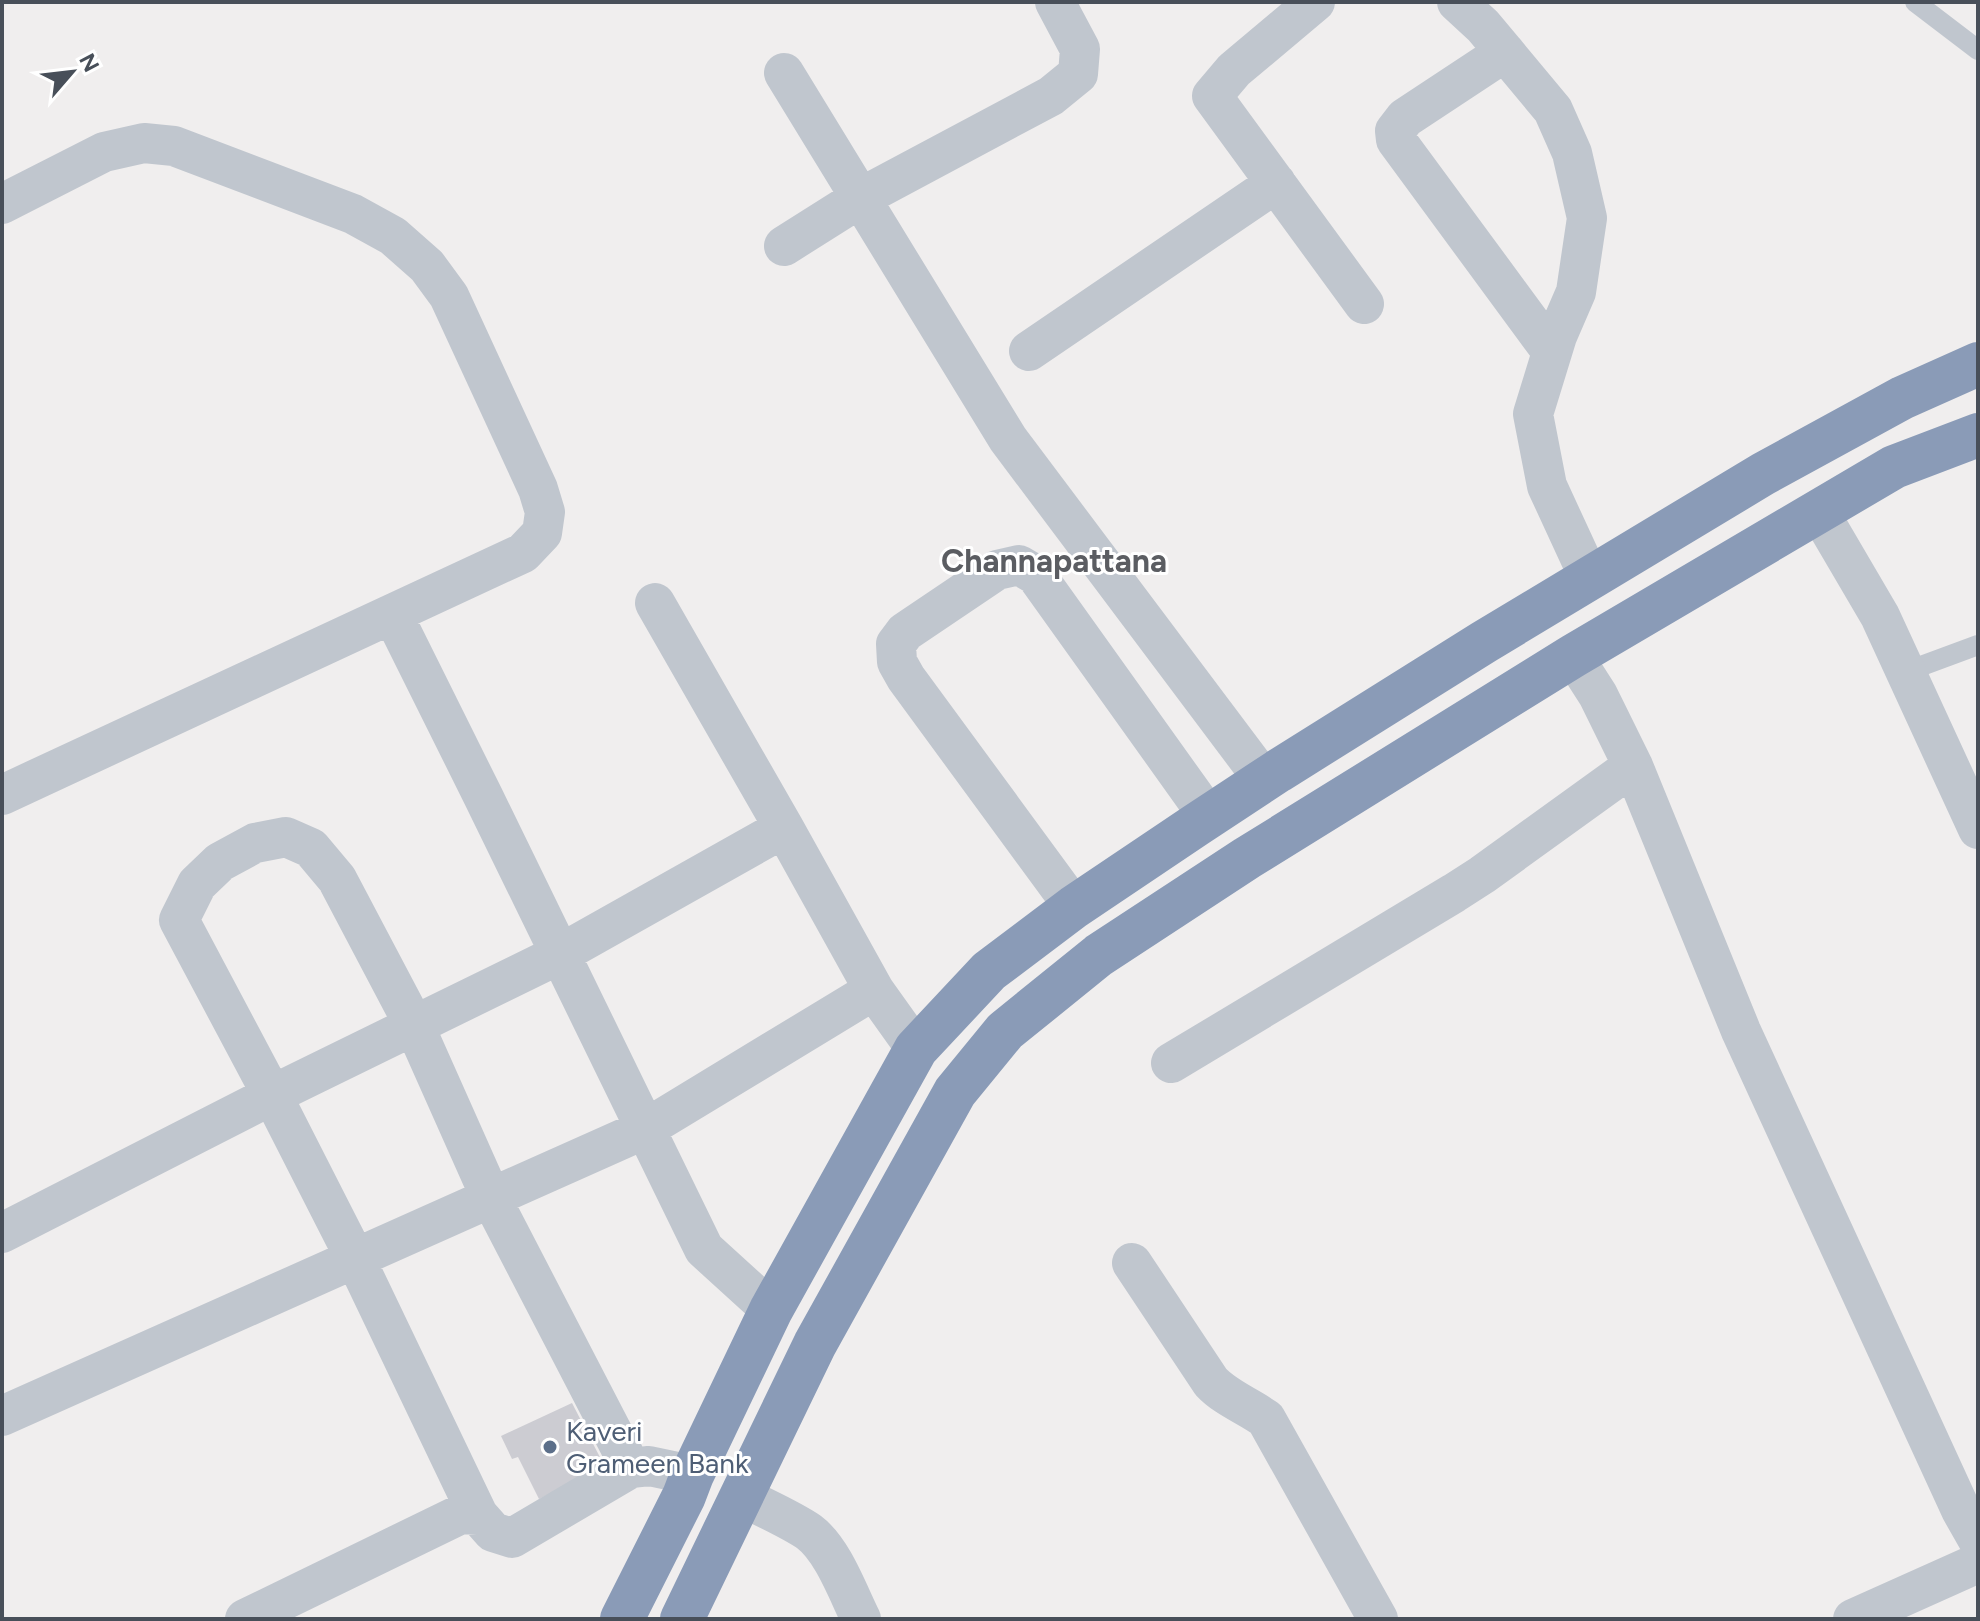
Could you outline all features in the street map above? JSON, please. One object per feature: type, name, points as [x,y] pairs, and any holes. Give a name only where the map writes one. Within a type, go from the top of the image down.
[{"type":"highway","points":[[622,1619],[684,1496],[771,1310],[916,1049],[989,971],[1074,907],[1264,780],[1589,577],[1763,474],[1902,398],[1978,364]]},
{"type":"highway","points":[[682,1619],[815,1344],[955,1092],[1005,1031],[1099,955],[1247,858],[1573,656],[1894,467],[1978,435]]},
{"type":"highway","points":[[1589,577],[1618,629]]},
{"type":"highway","points":[[692,1475],[741,1496]]},
{"type":"street","points":[[784,246],[860,198],[1051,96],[1078,74],[1080,49],[1055,2]]},
{"type":"street","points":[[1315,2],[1234,70],[1212,96],[1364,304]]},
{"type":"street","points":[[1457,2],[1483,26],[1553,110],[1572,153],[1587,218],[1576,292],[1557,336],[1533,414],[1547,486],[1589,577]]},
{"type":"street","points":[[1505,52],[1405,118],[1395,131],[1396,140],[1552,352]]},
{"type":"street","points":[[784,73],[1008,439],[1264,780]]},
{"type":"street","points":[[2,204],[104,152],[144,143],[174,146],[353,214],[393,236],[427,266],[449,296],[538,489],[545,512],[542,533],[523,553],[2,795]]},
{"type":"street","points":[[1029,351],[1276,183]]},
{"type":"street","points":[[1819,512],[1880,616],[1978,829]]},
{"type":"street","points":[[1074,907],[897,662],[896,644],[905,632],[997,570],[1019,565],[1036,575],[1209,817]]},
{"type":"street","points":[[655,603],[874,990],[916,1049]]},
{"type":"street","points":[[393,615],[704,1249],[771,1310]]},
{"type":"street","points":[[1573,656],[1598,695],[1633,766],[1741,1031],[1961,1510],[1978,1540]]},
{"type":"street","points":[[1171,1063],[1473,881],[1633,766]]},
{"type":"street","points":[[2,1233],[272,1095],[560,954],[784,828]]},
{"type":"street","points":[[631,1468],[491,1198],[414,1025],[337,879],[311,848],[286,837],[255,843],[220,862],[197,884],[179,920],[355,1258],[478,1515],[493,1532],[512,1538],[631,1468],[649,1466],[692,1475]]},
{"type":"street","points":[[2,1416],[645,1129],[874,990]]},
{"type":"street","points":[[1132,1263],[1211,1382],[1221,1392],[1266,1419],[1378,1619]]},
{"type":"street","points":[[741,1496],[809,1532],[821,1544],[861,1619]]},
{"type":"street","points":[[245,1619],[461,1514],[478,1515]]},
{"type":"street","points":[[1853,1619],[1978,1563]]},
{"type":"lane","points":[[1915,2],[1978,50]]},
{"type":"lane","points":[[1905,672],[1978,645]]},
{"type":"building","name":"Kaveri Grameen Bank","points":[[572,1403],[605,1467],[539,1499],[518,1457],[512,1459],[501,1436]]},
{"type":"place","name":"Kaveri Grameen Bank","points":[[550,1447]]},
{"type":"district","name":"Channapattana","points":[[1054,561]]}]
